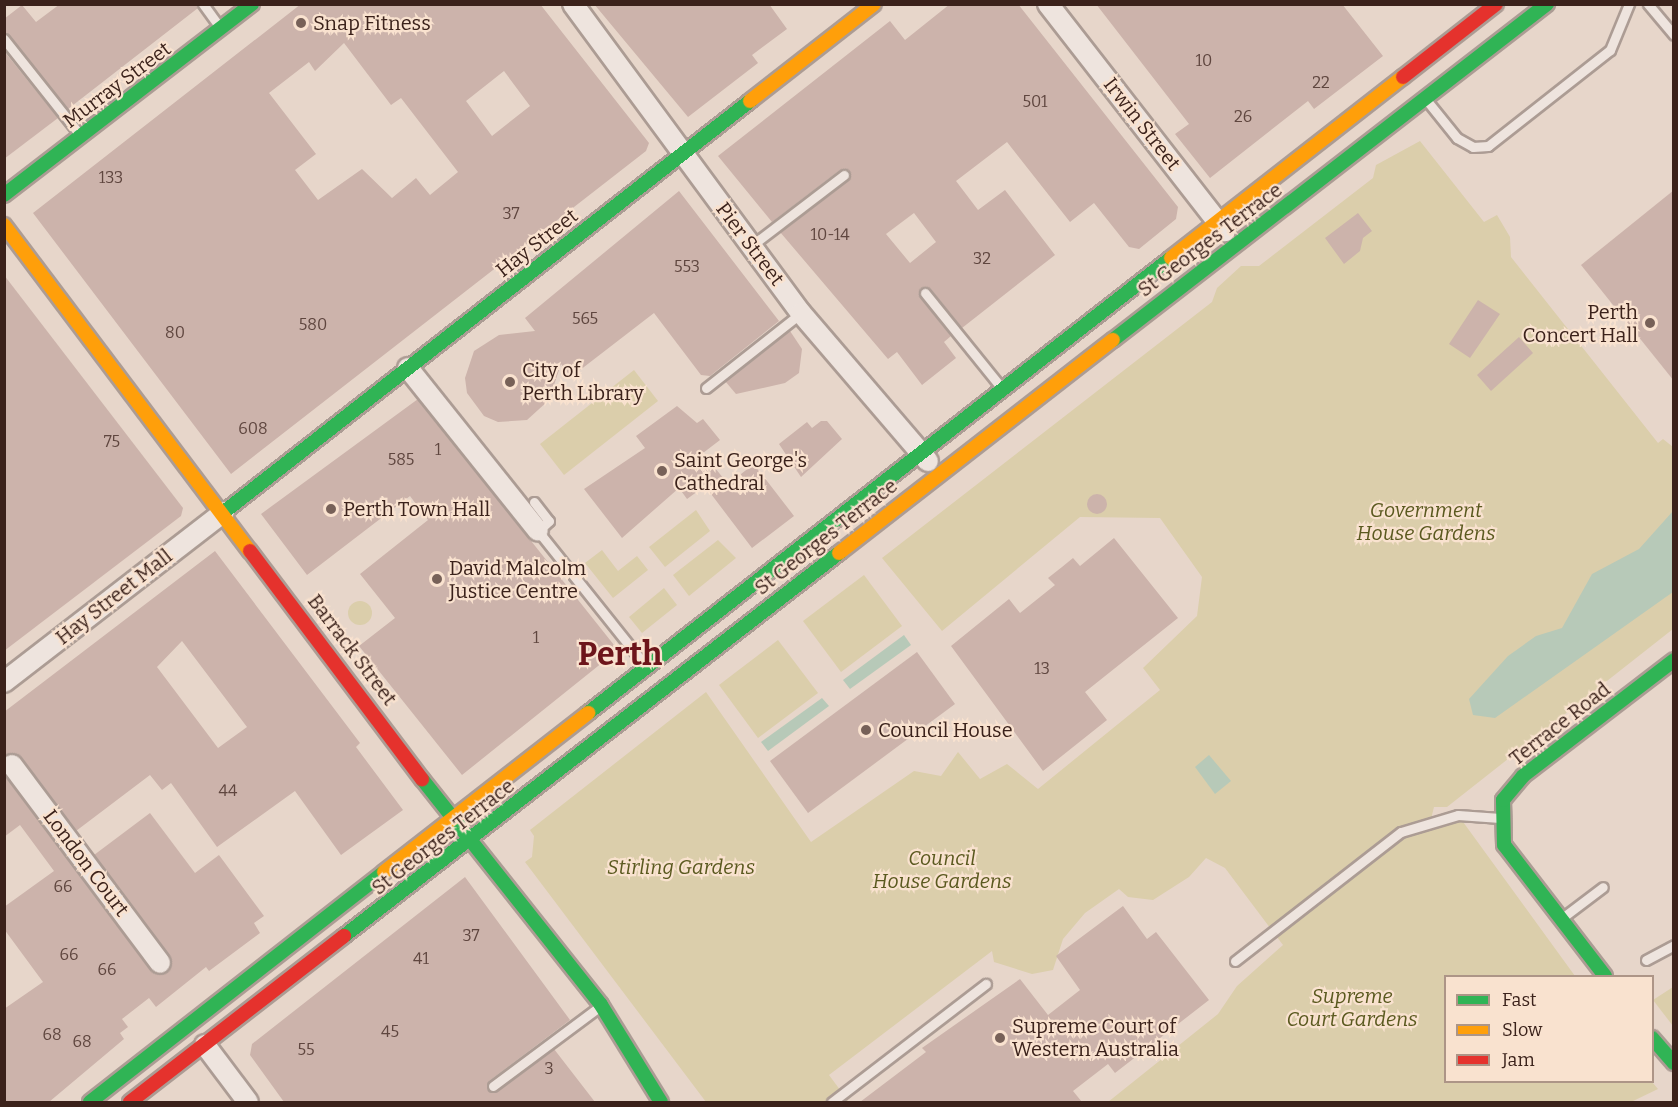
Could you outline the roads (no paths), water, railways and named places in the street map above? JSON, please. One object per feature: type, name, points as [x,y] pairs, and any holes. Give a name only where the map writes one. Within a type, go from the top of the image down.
[{"type":"main road","name":"Murray Street","points":[[4,195],[252,4]]},
{"type":"main road","name":"Hay Street","points":[[224,512],[874,4]]},
{"type":"main road","name":"St Georges Terrace","points":[[130,1102],[472,839],[655,677],[921,453],[1004,390],[1216,220],[1496,4]]},
{"type":"main road","name":"St Georges Terrace","points":[[90,1102],[454,818],[939,475],[1547,4]]},
{"type":"main road","name":"Barrack Street","points":[[4,225],[454,818],[601,1005],[661,1102]]},
{"type":"main road","name":"Terrace Road","points":[[1500,818],[1503,800],[1523,776],[1671,662]]},
{"type":"main road","points":[[1500,818],[1503,845],[1604,975]]},
{"type":"main road","points":[[1654,1039],[1673,1065]]},
{"type":"street","name":"Pier Street","points":[[573,4],[801,313],[939,475]]},
{"type":"street","name":"Irwin Street","points":[[1048,4],[1236,245]]},
{"type":"street","points":[[408,368],[537,531]]},
{"type":"street","name":"Hay Street Mall","points":[[4,682],[224,512]]},
{"type":"street","name":"London Court","points":[[12,765],[160,963]]},
{"type":"street","points":[[205,1045],[248,1102]]},
{"type":"lane","points":[[203,4],[222,29]]},
{"type":"lane","points":[[1425,98],[1457,138],[1473,147],[1488,146],[1610,50],[1629,4]]},
{"type":"lane","points":[[1648,4],[1674,35]]},
{"type":"lane","points":[[4,39],[81,136]]},
{"type":"lane","points":[[751,246],[844,175]]},
{"type":"lane","points":[[924,292],[1004,390]]},
{"type":"lane","points":[[706,388],[801,313]]},
{"type":"lane","points":[[534,502],[549,521],[537,531],[655,677]]},
{"type":"lane","points":[[1671,662],[1674,681]]},
{"type":"lane","points":[[1235,961],[1401,832],[1458,815],[1500,818]]},
{"type":"lane","points":[[1561,919],[1603,887]]},
{"type":"lane","points":[[1646,960],[1674,945]]},
{"type":"lane","points":[[832,1102],[986,984]]},
{"type":"lane","points":[[493,1086],[601,1005]]},
{"type":"place","name":"Snap Fitness","points":[[301,23]]},
{"type":"place","name":"Perth Concert Hall","points":[[1650,323]]},
{"type":"place","name":"City of Perth Library","points":[[510,382]]},
{"type":"place","name":"Saint George's Cathedral","points":[[662,471]]},
{"type":"place","name":"Perth Town Hall","points":[[331,509]]},
{"type":"place","name":"David Malcolm Justice Centre","points":[[437,579]]},
{"type":"place","name":"Council House","points":[[866,730]]},
{"type":"place","name":"Supreme Court of Western Australia","points":[[1000,1038]]},
{"type":"district","name":"Perth","points":[[620,654]]},
{"type":"park label","name":"Government House Gardens","points":[[1426,522]]},
{"type":"park label","name":"Stirling Gardens","points":[[681,867]]},
{"type":"park label","name":"Council House Gardens","points":[[942,870]]},
{"type":"park label","name":"Supreme Court Gardens","points":[[1352,1008]]}]
